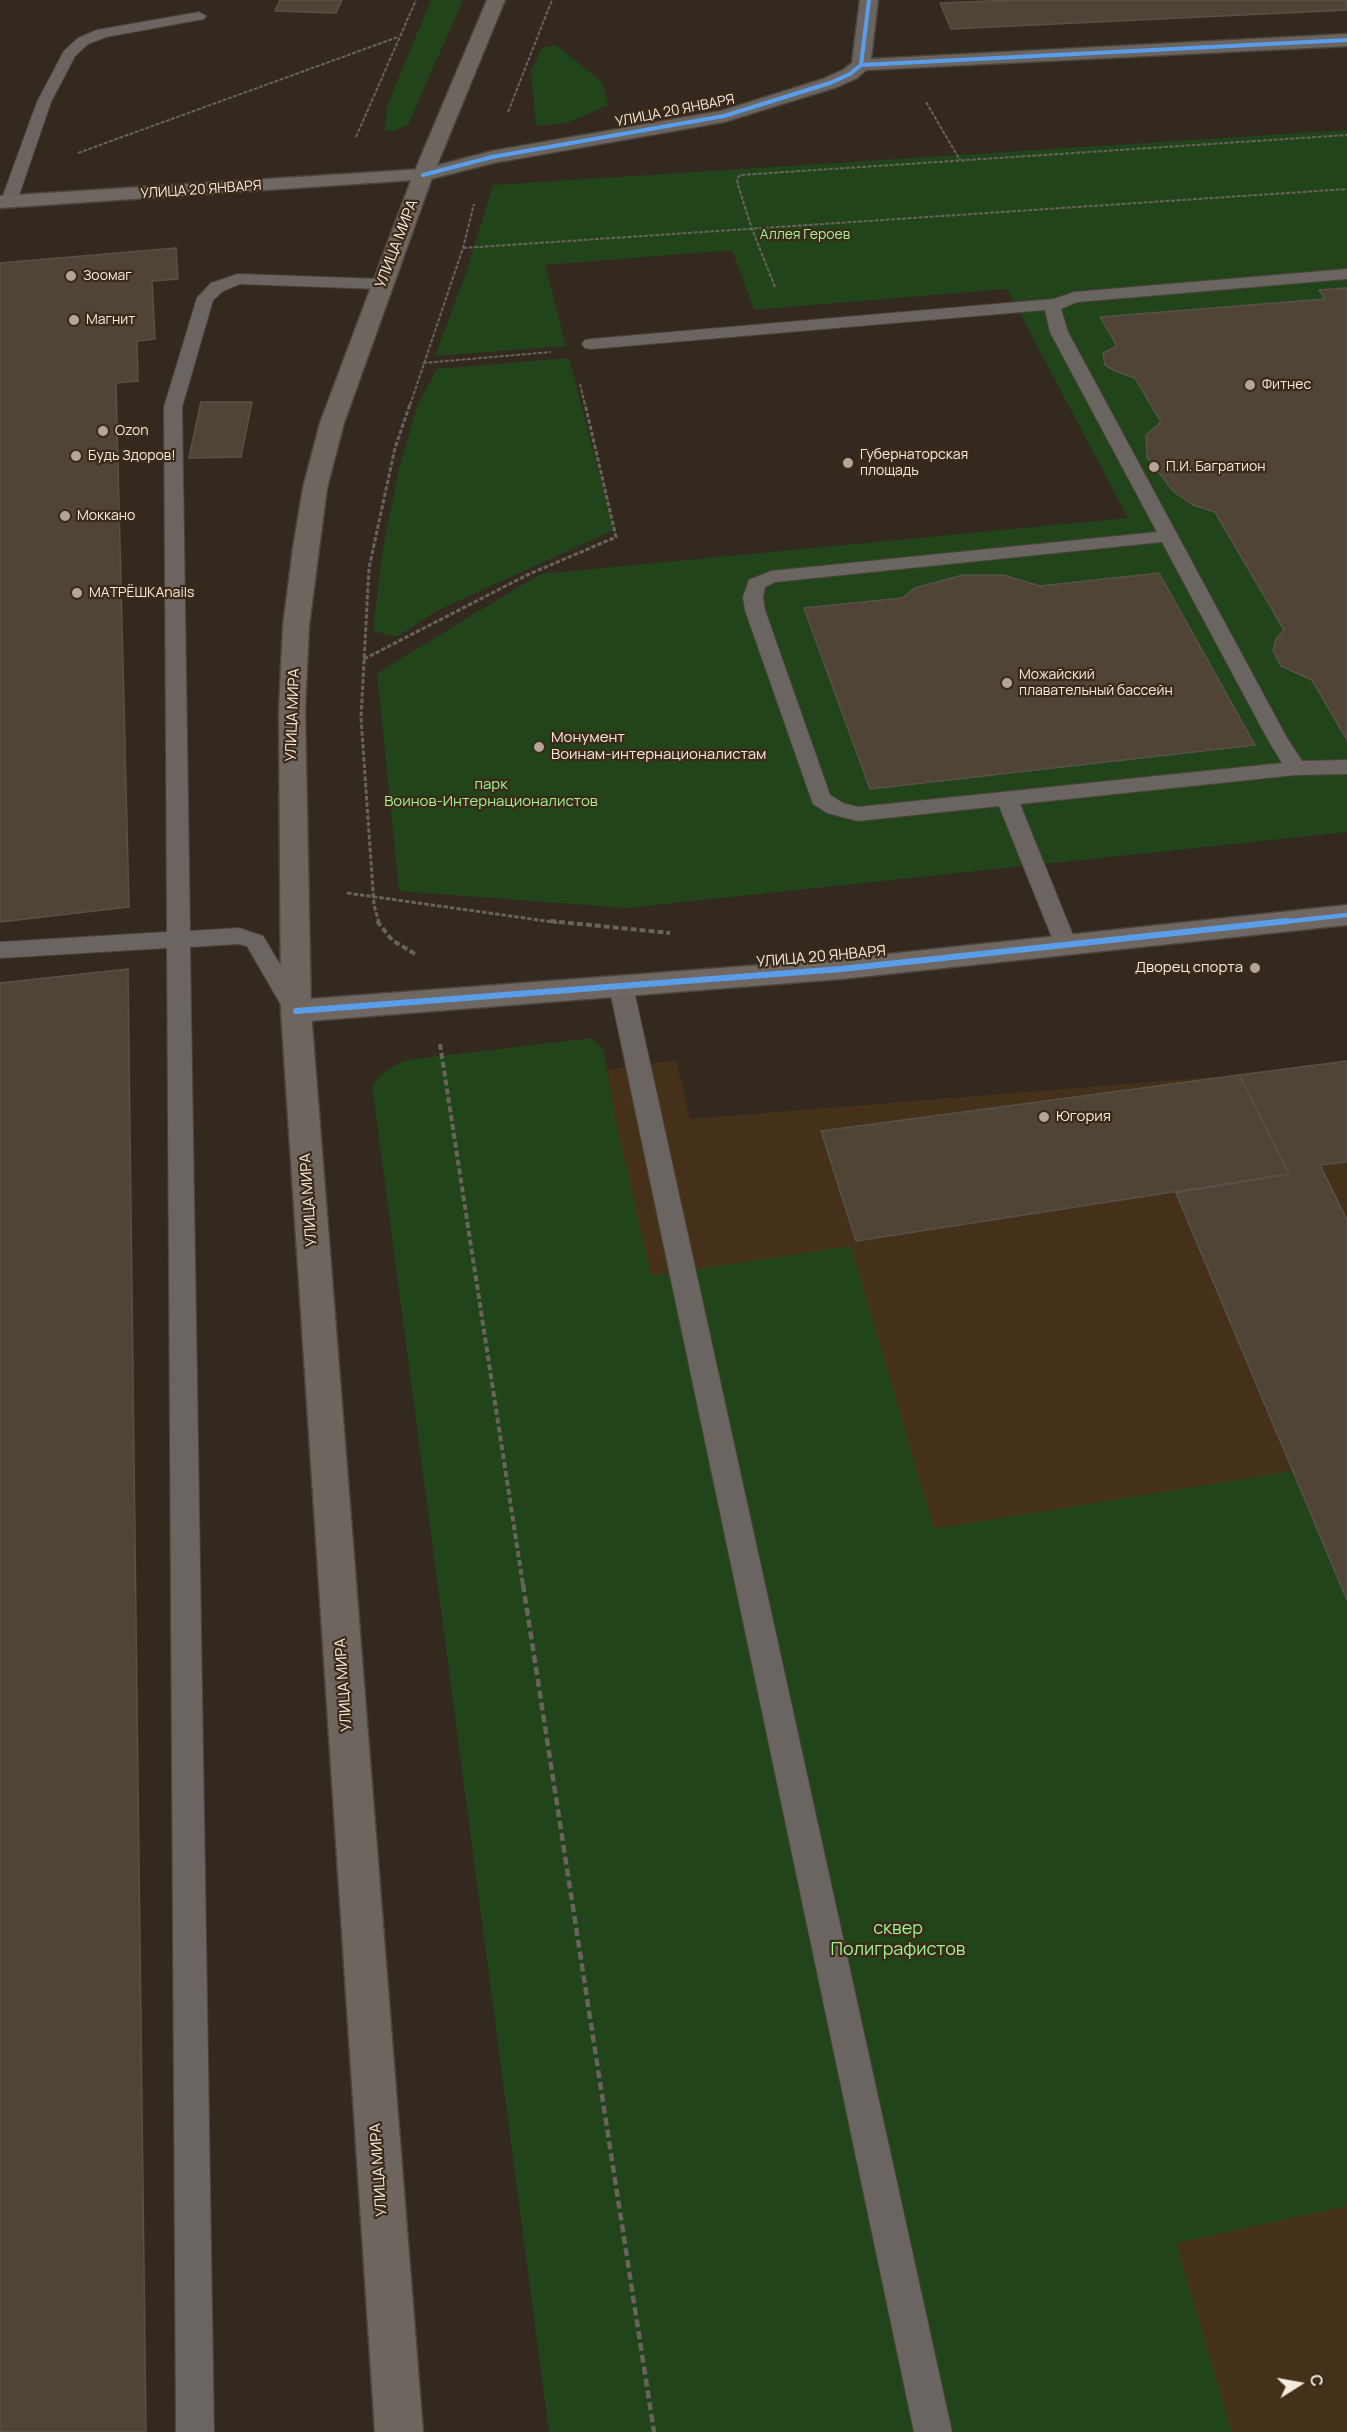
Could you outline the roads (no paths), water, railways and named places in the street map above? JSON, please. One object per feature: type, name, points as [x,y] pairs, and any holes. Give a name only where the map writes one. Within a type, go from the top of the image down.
[{"type":"main road","name":"УЛИЦА МИРА","points":[[399,2432],[296,1011],[292,710],[296,626],[304,559],[315,488],[332,423],[381,284],[423,175],[496,0]]},
{"type":"street","points":[[869,0],[861,65],[1347,40]]},
{"type":"street","name":"УЛИЦА 20 ЯНВАРЯ","points":[[5,202],[423,175],[492,157],[724,116],[821,86],[850,74],[861,65]]},
{"type":"street","name":"УЛИЦА 20 ЯНВАРЯ","points":[[296,1011],[841,969],[1347,915]]},
{"type":"lane","points":[[5,202],[18,175],[44,102],[69,54],[83,41],[102,33],[199,16]]},
{"type":"lane","points":[[591,344],[1057,304],[1074,297],[1347,274]]},
{"type":"lane","points":[[195,2432],[173,406],[205,298],[217,288],[238,279],[381,284]]},
{"type":"lane","points":[[1057,304],[1053,307],[1053,315],[1059,332],[1277,738],[1296,768]]},
{"type":"lane","points":[[1169,536],[771,577],[756,584],[753,597],[755,610],[821,799],[835,808],[858,814],[1296,768],[1347,767]]},
{"type":"lane","points":[[1007,798],[1066,945]]},
{"type":"lane","points":[[0,950],[239,936],[255,941],[296,1011]]},
{"type":"lane","points":[[621,986],[933,2432]]},
{"type":"place","name":"Зоомаг","points":[[71,276]]},
{"type":"place","name":"Магнит","points":[[74,320]]},
{"type":"place","name":"Фитнес","points":[[1250,385]]},
{"type":"place","name":"Ozon","points":[[103,431]]},
{"type":"place","name":"Будь Здоров!","points":[[76,456]]},
{"type":"place","name":"Губернаторская площадь","points":[[848,463]]},
{"type":"place","name":"П.И. Багратион","points":[[1154,467]]},
{"type":"place","name":"Моккано","points":[[65,516]]},
{"type":"place","name":"МAТРЁШКАnails","points":[[77,593]]},
{"type":"place","name":"Можайский плавательный бассейн","points":[[1007,683]]},
{"type":"place","name":"Монумент Воинам-интернационалистам","points":[[539,747]]},
{"type":"place","name":"Дворец спорта","points":[[1255,968]]},
{"type":"place","name":"Югория","points":[[1044,1117]]},
{"type":"park label","name":"Аллея Героев","points":[[805,235]]},
{"type":"park label","name":"парк Воинов-Интернационалистов","points":[[491,794]]},
{"type":"park label","name":"сквер Полиграфистов","points":[[898,1939]]}]
